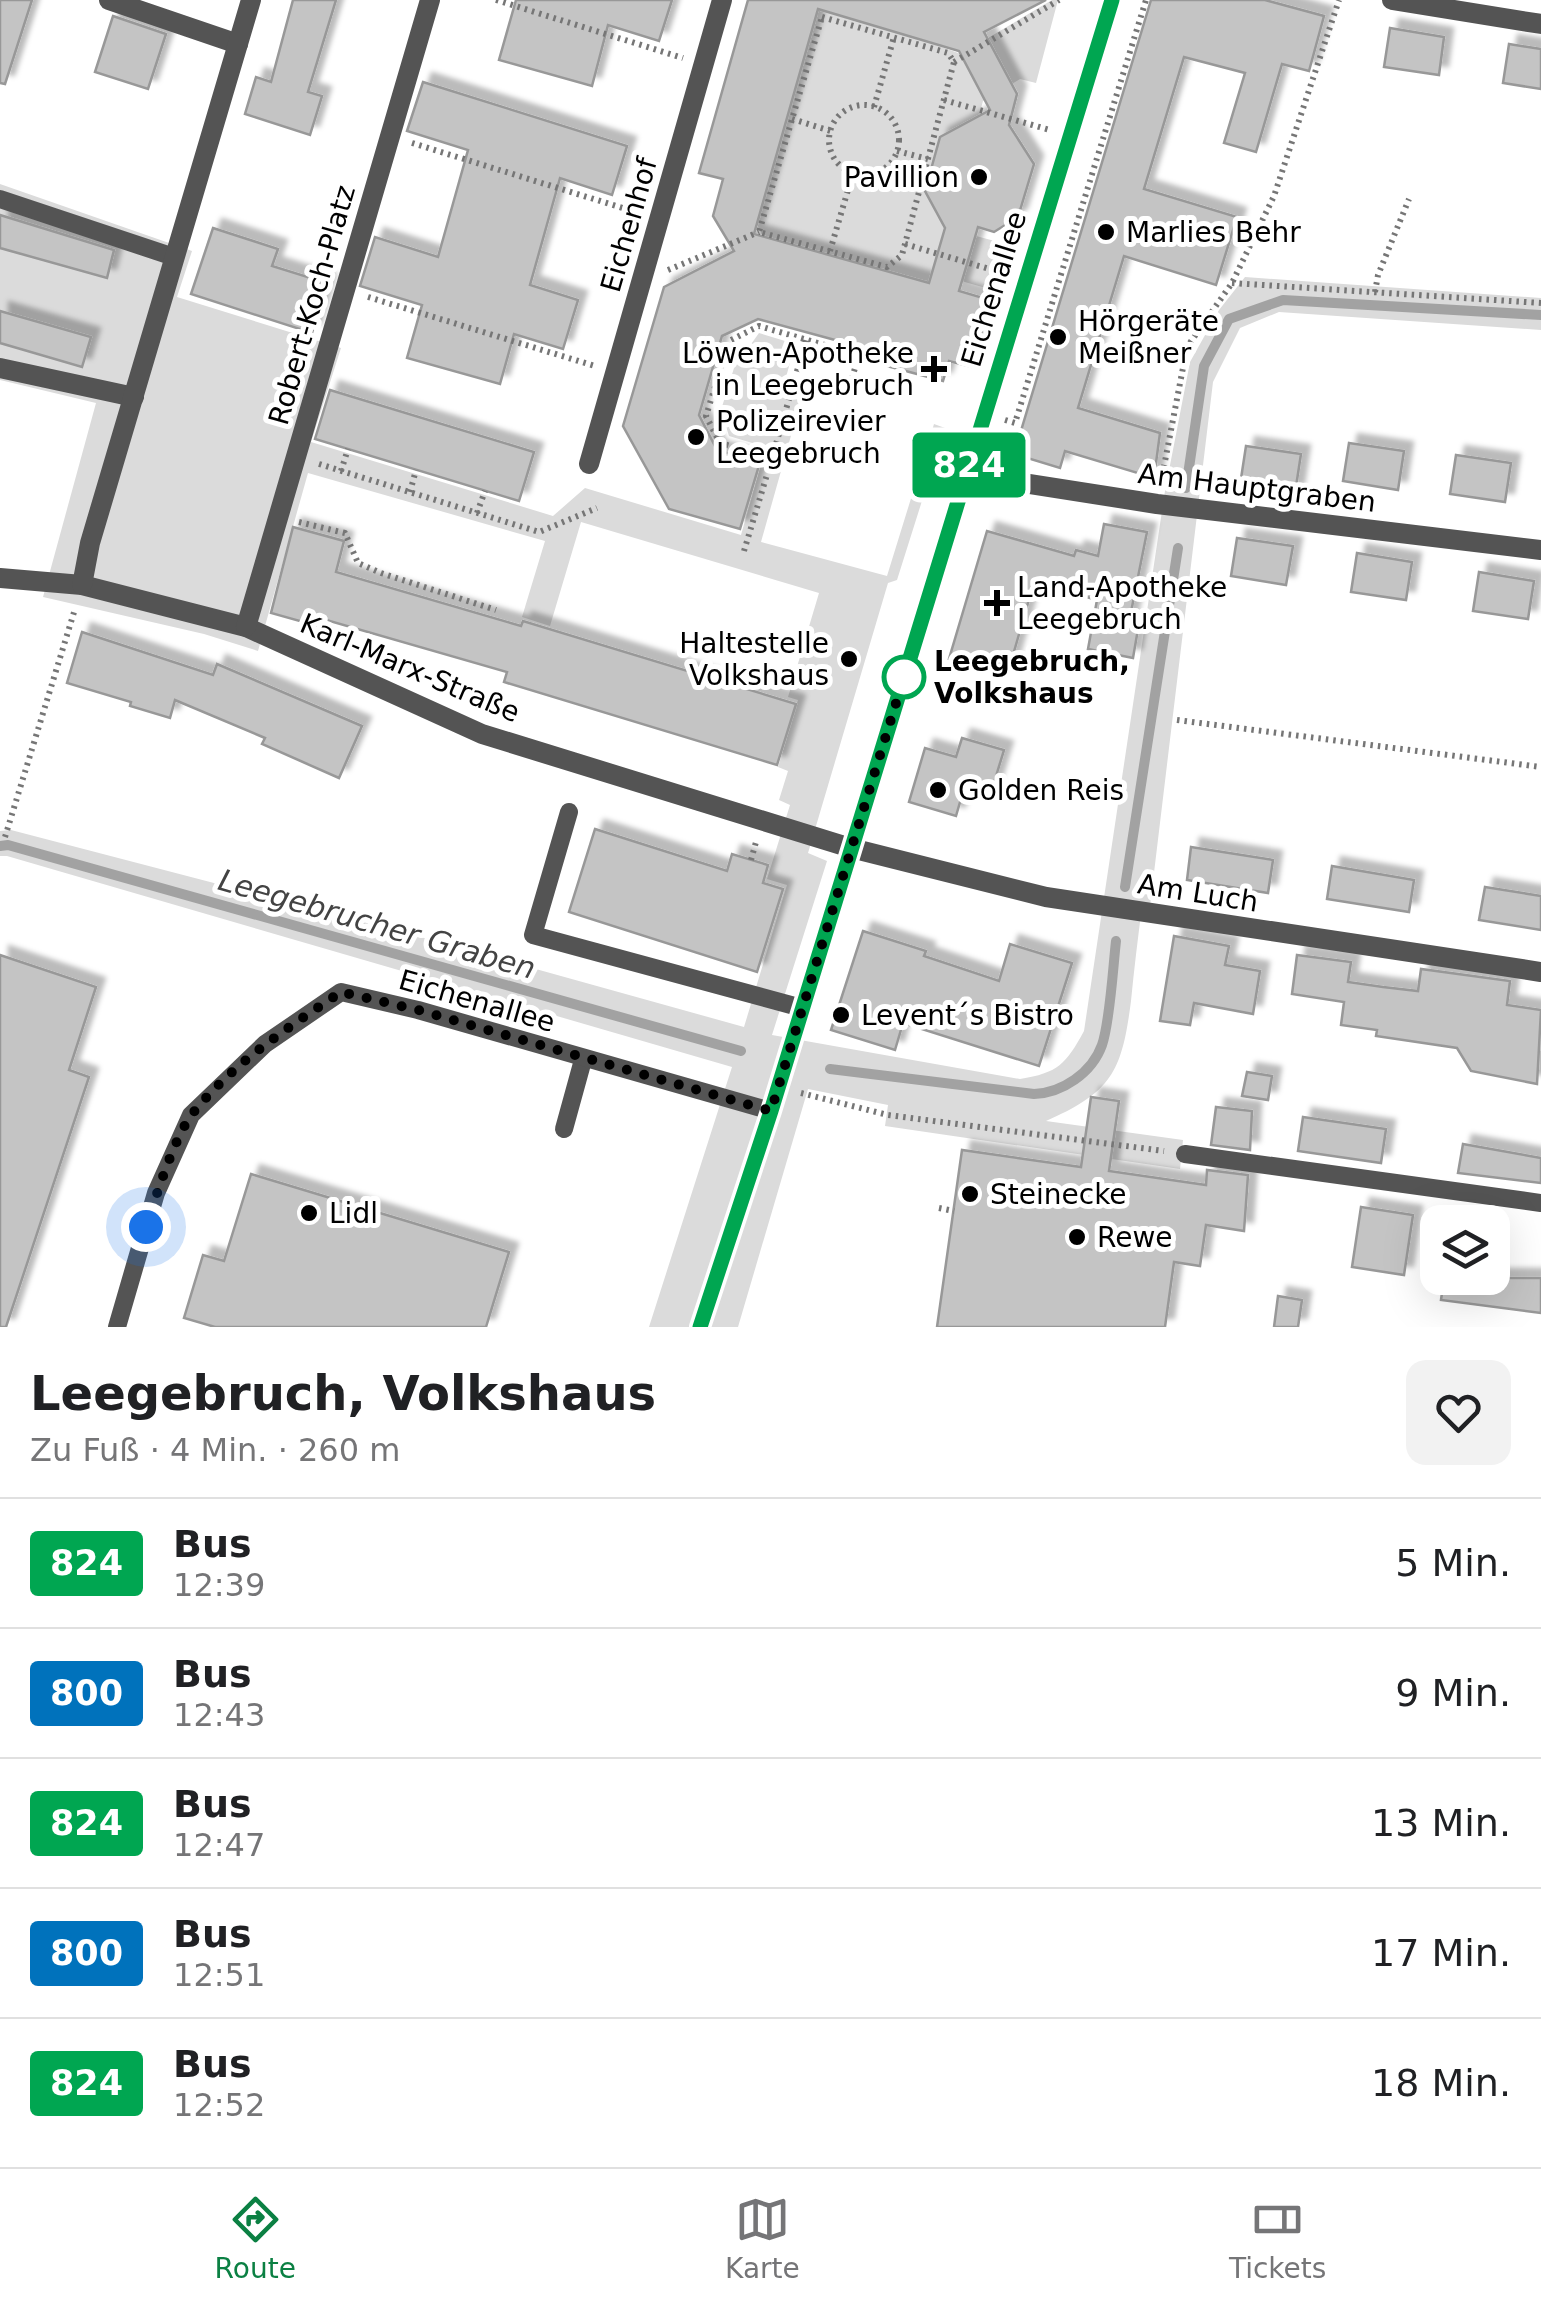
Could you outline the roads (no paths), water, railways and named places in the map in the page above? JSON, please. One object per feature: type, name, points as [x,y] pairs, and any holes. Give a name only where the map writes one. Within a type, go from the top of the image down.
[{"type":"street","points":[[109,0],[238,44]]},
{"type":"street","points":[[82,586],[90,543],[251,0]]},
{"type":"street","name":"Robert-Koch-Platz","points":[[246,626],[430,0]]},
{"type":"street","name":"Eichenhof","points":[[589,464],[722,0]]},
{"type":"street","name":"Eichenallee","points":[[700,1327],[771,1111],[1112,0]]},
{"type":"street","points":[[1392,0],[1541,24]]},
{"type":"street","points":[[0,368],[134,397]]},
{"type":"street","name":"Am Hauptgraben","points":[[966,474],[1157,504],[1541,550]]},
{"type":"street","name":"Karl-Marx-Straße","points":[[0,578],[82,586],[246,626],[482,734],[852,848]]},
{"type":"street","name":"Am Luch","points":[[852,848],[1046,897],[1541,972]]},
{"type":"lane","points":[[0,199],[174,257]]},
{"type":"lane","points":[[569,812],[532,935],[802,1008]]},
{"type":"lane","name":"Eichenallee","points":[[117,1327],[156,1194],[191,1115],[264,1044],[341,992],[418,1010],[771,1111]]},
{"type":"lane","points":[[564,1129],[583,1060]]},
{"type":"lane","points":[[1185,1154],[1541,1203]]},
{"type":"waterway","name":"Leegebrucher Graben","points":[[1186,488],[1204,366],[1229,319],[1283,300],[1541,315]]},
{"type":"waterway","name":"Leegebrucher Graben","points":[[1125,887],[1178,548]]},
{"type":"waterway","name":"Leegebrucher Graben","points":[[0,846],[8,845],[741,1051]]},
{"type":"waterway","name":"Leegebrucher Graben","points":[[830,1069],[1034,1094],[1055,1090],[1083,1073],[1102,1045],[1116,941]]},
{"type":"place","name":"Pavillion","points":[[979,177]]},
{"type":"place","name":"Marlies Behr","points":[[1106,232]]},
{"type":"place","name":"Hörgeräte Meißner","points":[[1058,337]]},
{"type":"place","name":"Löwen-Apotheke in Leegebruch","points":[[934,369]]},
{"type":"place","name":"Polizeirevier Leegebruch","points":[[696,437]]},
{"type":"place","name":"Land-Apotheke Leegebruch","points":[[997,603]]},
{"type":"place","name":"Haltestelle Volkshaus","points":[[849,659]]},
{"type":"place","name":"Leegebruch, Volkshaus","points":[[904,677]]},
{"type":"place","name":"Golden Reis","points":[[938,790]]},
{"type":"place","name":"Levent´s Bistro","points":[[841,1015]]},
{"type":"place","name":"Steinecke","points":[[970,1194]]},
{"type":"place","name":"Lidl","points":[[309,1213]]},
{"type":"place","name":"Rewe","points":[[1077,1237]]}]
